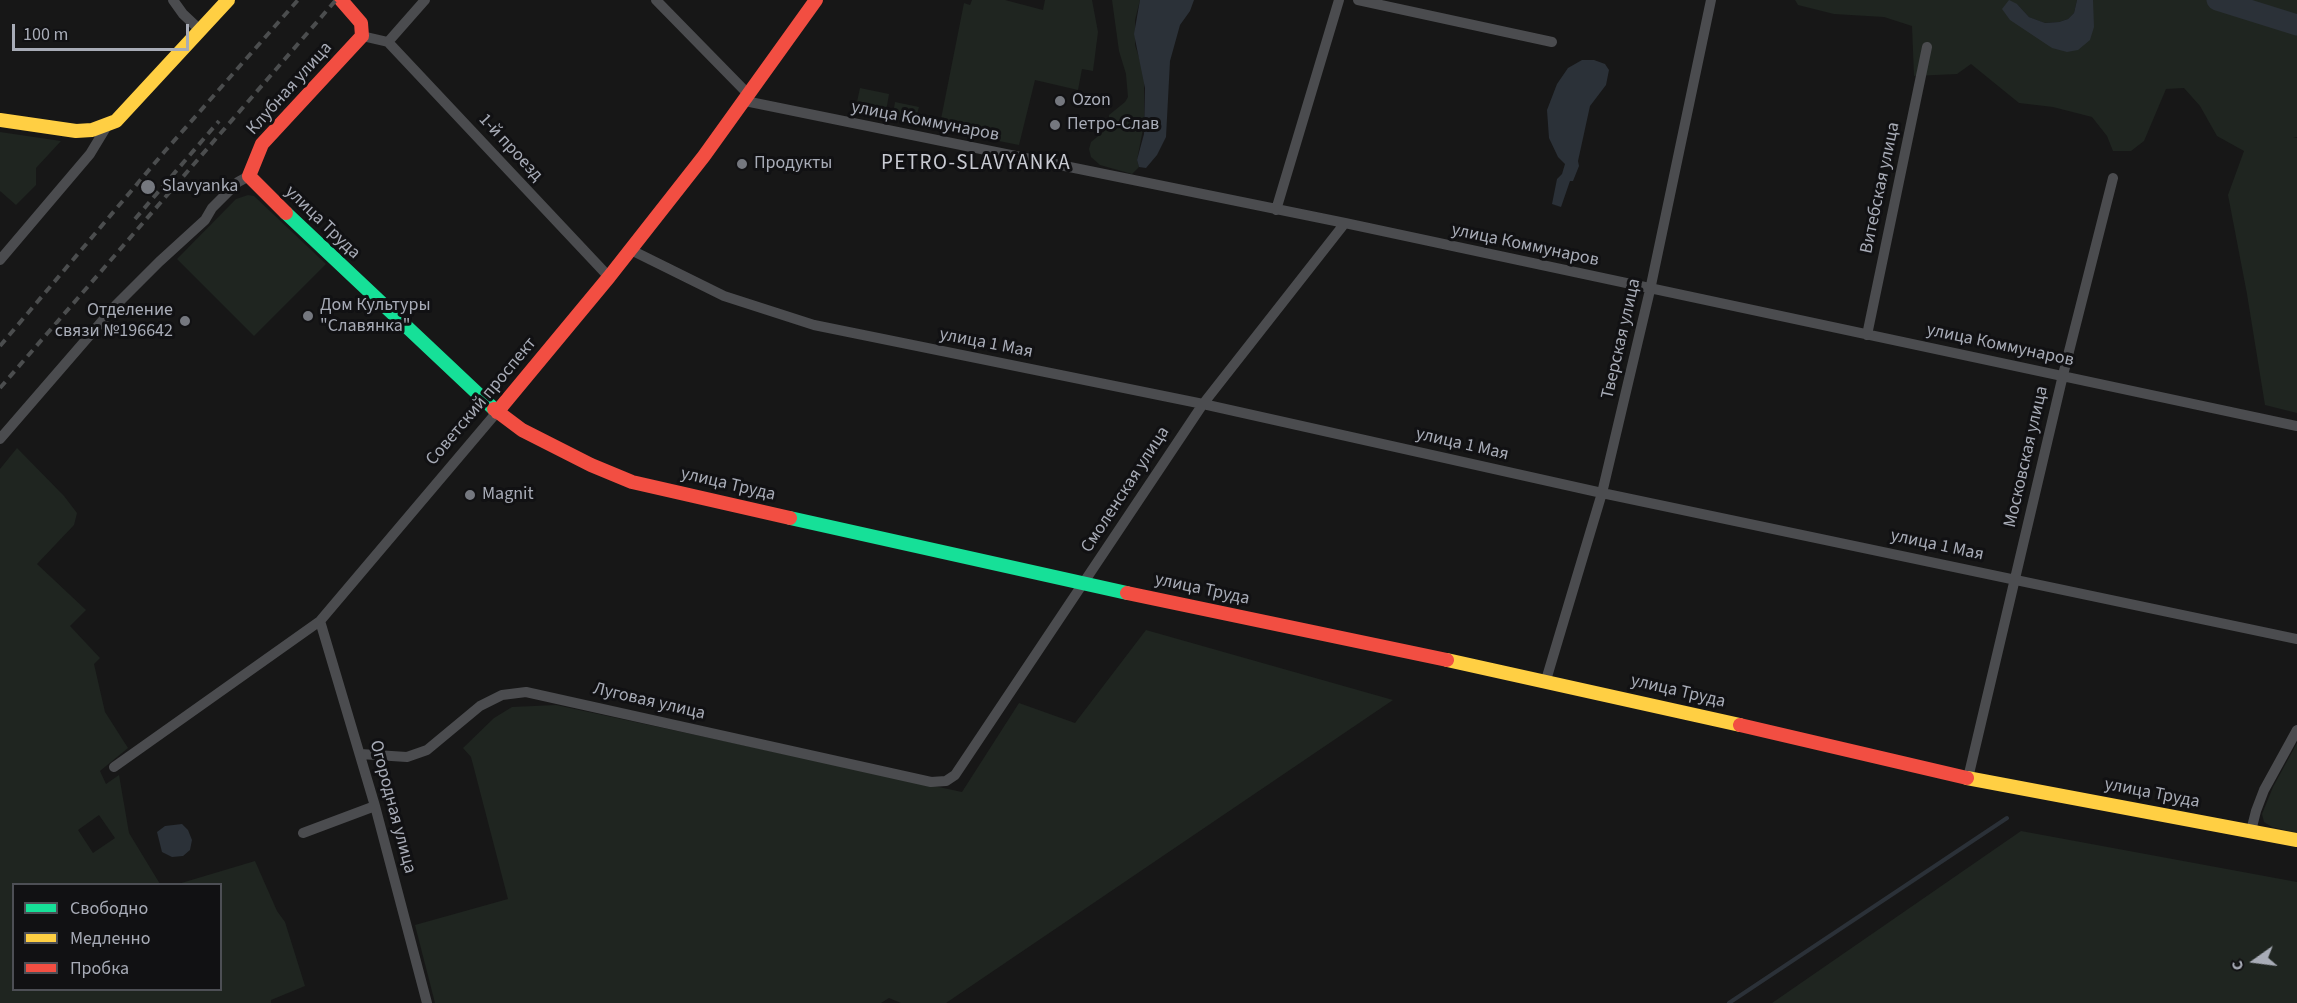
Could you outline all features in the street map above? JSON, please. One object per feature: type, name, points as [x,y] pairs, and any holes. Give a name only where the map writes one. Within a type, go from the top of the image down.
[{"type":"street","points":[[173,0],[183,14],[200,30]]},
{"type":"street","points":[[0,120],[76,131],[107,126],[124,114],[228,0]]},
{"type":"street","points":[[341,0],[361,24],[362,36],[388,42],[425,0]]},
{"type":"street","points":[[656,0],[747,98]]},
{"type":"street","name":"Советский проспект","points":[[114,767],[320,621],[631,250],[747,98],[816,0]]},
{"type":"street","points":[[1276,210],[1339,0]]},
{"type":"street","points":[[1358,0],[1552,42]]},
{"type":"street","name":"Тверская улица","points":[[1546,680],[1602,493],[1650,290],[1712,0]]},
{"type":"street","name":"Клубная улица","points":[[249,176],[262,144],[362,36]]},
{"type":"street","name":"1-й проезд","points":[[388,42],[609,277]]},
{"type":"street","name":"Витебская улица","points":[[1867,335],[1927,47]]},
{"type":"street","name":"улица Коммунаров","points":[[747,98],[2297,426]]},
{"type":"street","points":[[0,260],[90,154],[107,126]]},
{"type":"street","points":[[0,440],[116,305],[159,261],[205,220],[212,208],[238,182],[249,176]]},
{"type":"street","name":"улица Труда","points":[[249,176],[497,412],[522,430],[591,465],[632,482],[1083,584],[1546,680],[1968,778],[2297,840]]},
{"type":"street","name":"Московская улица","points":[[1968,778],[2063,375],[2113,178]]},
{"type":"street","name":"Смоленская улица","points":[[946,782],[955,775],[1203,404],[1345,223]]},
{"type":"street","name":"улица 1 Мая","points":[[631,250],[724,296],[814,326],[1203,404],[1602,493],[2297,639]]},
{"type":"street","name":"Огородная улица","points":[[320,621],[375,806],[427,1003]]},
{"type":"street","name":"Луговая улица","points":[[360,754],[407,757],[427,750],[480,706],[502,695],[526,692],[931,782],[946,782]]},
{"type":"street","points":[[2251,831],[2264,790],[2297,730]]},
{"type":"street","points":[[303,833],[375,806]]},
{"type":"shaded area","points":[[972,0],[1005,0],[1043,10],[1045,0],[1092,0],[1098,32],[1093,71],[1082,69],[1078,90],[1035,80],[1019,145],[939,129],[964,3],[970,5]]},
{"type":"shaded area","points":[[1112,0],[1140,0],[1135,20],[1135,45],[1144,73],[1144,124],[1137,160],[1139,167],[1132,174],[1100,165],[1091,157],[1089,149],[1091,142],[1108,128],[1109,115],[1128,97]]},
{"type":"shaded area","points":[[1140,0],[1194,0],[1190,11],[1180,25],[1170,61],[1166,137],[1157,155],[1146,168],[1139,167],[1137,160],[1144,134],[1145,88],[1134,34]]},
{"type":"shaded area","points":[[1795,0],[2077,0],[2074,13],[2068,19],[2044,23],[2029,17],[2017,4],[2052,48],[2093,10],[2093,0],[2297,0],[2297,137],[2293,138],[2297,138],[2297,413],[2265,405],[2228,195],[2244,151],[2217,136],[2200,106],[2184,88],[2166,89],[2144,141],[2131,151],[2113,151],[2107,136],[2092,117],[2053,107],[2019,103],[1971,64],[1957,74],[1914,76],[1912,26],[1884,17],[1834,14],[1798,5]]},
{"type":"shaded area","points":[[2009,0],[2017,4],[2029,17],[2045,23],[2068,19],[2074,13],[2077,0],[2093,0],[2094,27],[2090,40],[2078,50],[2067,52],[2052,48],[2010,20],[2002,9]]},
{"type":"shaded area","points":[[1582,60],[1594,60],[1605,64],[1609,70],[1606,85],[1590,106],[1578,161],[1579,166],[1573,181],[1570,181],[1561,207],[1552,204],[1557,179],[1562,174],[1565,164],[1558,157],[1549,138],[1547,110],[1557,84],[1568,68]]},
{"type":"shaded area","points":[[860,88],[889,94],[885,117],[855,111]]},
{"type":"shaded area","points":[[895,102],[919,107],[916,117],[930,120],[929,127],[892,119]]},
{"type":"shaded area","points":[[0,132],[61,141],[36,168],[36,185],[16,205],[0,191]]},
{"type":"shaded area","points":[[248,195],[254,196],[326,264],[254,336],[177,259],[236,199]]},
{"type":"shaded area","points":[[17,448],[64,496],[77,513],[74,525],[37,564],[86,610],[70,626],[100,658],[94,664],[105,712],[128,748],[100,771],[106,784],[119,775],[129,833],[159,883],[12,883],[12,991],[222,991],[222,883],[181,883],[255,861],[277,911],[285,922],[305,986],[271,1000],[271,1003],[0,1003],[0,469]],"holes":[[[99,815],[115,838],[93,853],[78,830]]]},
{"type":"shaded area","points":[[1146,630],[1393,700],[946,1003],[901,1003],[889,998],[881,1003],[435,1003],[415,925],[508,899],[471,757],[463,748],[494,718],[512,707],[556,705],[962,792],[1019,703],[1075,723]]},
{"type":"shaded area","points":[[2297,743],[2297,833],[2272,827],[2264,822],[2262,814],[2273,787]]},
{"type":"shaded area","points":[[182,824],[188,830],[192,840],[190,850],[183,856],[172,857],[162,852],[157,832],[165,826]]},
{"type":"shaded area","points":[[2021,831],[2297,882],[2297,1003],[1772,1003]]},
{"type":"waterway","points":[[2217,0],[2297,25]]},
{"type":"waterway","points":[[1729,1003],[2007,818]]},
{"type":"railway","points":[[0,346],[165,151],[298,0]]},
{"type":"railway","points":[[0,388],[336,0]]},
{"type":"railway","points":[[135,219],[219,121]]},
{"type":"traffic: fast","points":[[286,213],[494,409]]},
{"type":"traffic: fast","points":[[790,518],[1127,593]]},
{"type":"traffic: slow","points":[[0,120],[76,131],[92,130],[116,121],[228,0]]},
{"type":"traffic: slow","points":[[1447,660],[1740,725]]},
{"type":"traffic: slow","points":[[1967,778],[2297,840]]},
{"type":"traffic: jam","points":[[286,213],[249,176],[262,144],[362,36],[361,23],[341,0]]},
{"type":"traffic: jam","points":[[497,412],[609,277],[704,156],[816,0]]},
{"type":"traffic: jam","points":[[494,409],[522,430],[591,465],[632,482],[790,518]]},
{"type":"traffic: jam","points":[[1127,593],[1447,660]]},
{"type":"traffic: jam","points":[[1740,725],[1967,778]]},
{"type":"place","name":"Ozon","points":[[1060,101]]},
{"type":"place","name":"Петро-Слав","points":[[1055,125]]},
{"type":"place","name":"Продукты","points":[[742,164]]},
{"type":"place","name":"Slavyanka","points":[[148,187]]},
{"type":"place","name":"Дом Культуры \"Славянка\"","points":[[308,316]]},
{"type":"place","name":"Отделение связи №196642","points":[[185,321]]},
{"type":"place","name":"Magnit","points":[[470,495]]},
{"type":"district","name":"PETRO-SLAVYANKA","points":[[976,164]]}]
